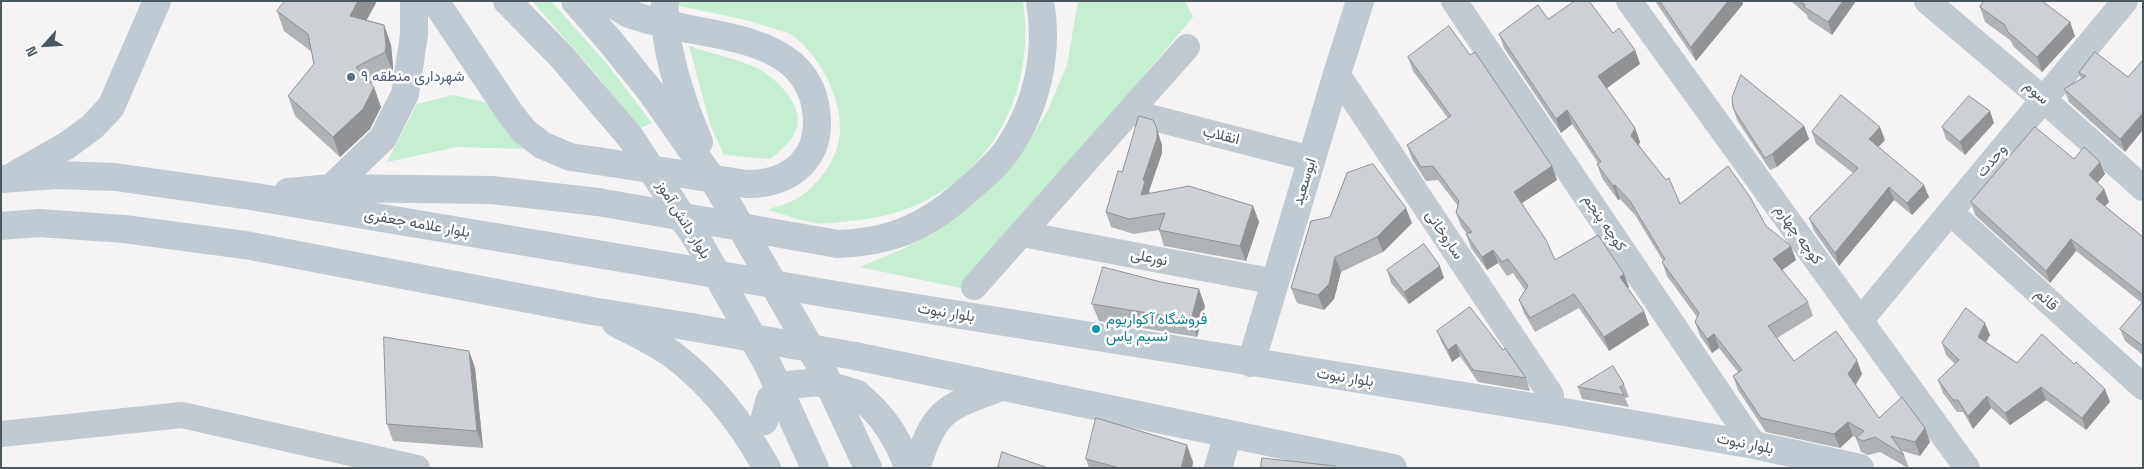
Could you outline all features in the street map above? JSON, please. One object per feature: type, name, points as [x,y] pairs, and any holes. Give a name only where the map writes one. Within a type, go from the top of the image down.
[{"type":"main road","points":[[7,178],[66,146],[92,127],[111,107],[157,1]]},
{"type":"main road","points":[[331,188],[383,138],[405,94],[414,35],[414,1]]},
{"type":"main road","points":[[435,1],[505,106],[524,131],[542,145],[570,156],[747,184],[765,184],[782,178],[795,170],[812,149],[817,136],[818,120],[816,103],[810,86],[793,65],[770,49],[689,29],[657,11],[628,14],[608,1]]},
{"type":"main road","name":"بلوار دانش آموز","points":[[507,1],[561,56],[631,138],[699,243],[767,363],[815,468]]},
{"type":"main road","points":[[575,1],[651,92],[719,189],[820,365],[868,468]]},
{"type":"main road","points":[[250,196],[331,188],[492,190],[598,202],[838,244],[861,242],[895,235],[926,221],[952,203],[981,178],[1008,150],[1032,104],[1042,62],[1044,22],[1040,1]]},
{"type":"main road","name":"ابوسعید","points":[[1251,363],[1360,1]]},
{"type":"main road","points":[[657,11],[680,89],[719,189]]},
{"type":"main road","name":"بلوار علامه جعفری","points":[[7,178],[56,175],[115,177],[250,196],[830,294]]},
{"type":"main road","points":[[1,226],[39,223],[124,229],[245,245],[592,311],[855,356],[1393,468]]},
{"type":"main road","name":"بلوار نبوت","points":[[830,294],[1564,412],[1754,445],[1860,468]]},
{"type":"main road","points":[[592,311],[649,340],[673,356],[701,379],[741,425],[767,467]]},
{"type":"main road","points":[[767,467],[764,421],[770,399],[789,385],[818,382],[857,394],[874,408],[898,441],[909,468]]},
{"type":"main road","points":[[916,468],[926,438],[938,417],[954,405],[1001,387]]},
{"type":"main road","points":[[1218,468],[1228,434]]},
{"type":"street","name":"کوچه پنجم","points":[[1454,1],[1754,445]]},
{"type":"street","name":"کوچه چهارم","points":[[1629,1],[1967,468]]},
{"type":"street","name":"سوم","points":[[1927,1],[2044,100],[2143,188]]},
{"type":"street","name":"وحدت","points":[[1860,321],[2125,1]]},
{"type":"street","points":[[974,287],[1187,47]]},
{"type":"street","name":"ساروخانی","points":[[1337,74],[1551,395]]},
{"type":"street","name":"انقلاب","points":[[1130,112],[1312,159]]},
{"type":"street","name":"قائم","points":[[1950,212],[2143,387]]},
{"type":"street","name":"نورعلی","points":[[1022,234],[1276,282]]},
{"type":"street","points":[[1,434],[182,415],[417,468]]},
{"type":"green space","points":[[532,1],[551,1],[607,64],[652,123],[638,129],[595,73]]},
{"type":"green space","points":[[679,1],[1023,1],[1025,42],[1020,80],[1007,116],[988,148],[964,175],[933,197],[898,212],[858,220],[826,224],[804,221],[768,210],[793,201],[812,187],[832,161],[836,151],[840,131],[837,104],[833,91],[820,65],[802,44],[790,34],[763,25],[679,6]]},
{"type":"green space","points":[[1078,1],[1185,1],[1193,17],[965,289],[860,267],[905,248],[959,214],[985,193],[1019,156],[1047,112],[1067,65]]},
{"type":"green space","points":[[689,46],[759,69],[781,86],[787,94],[796,110],[797,127],[790,141],[770,159],[724,155],[710,124]]},
{"type":"green space","points":[[453,95],[488,103],[527,149],[457,147],[387,162],[417,104]]},
{"type":"building","name":"شهرداری منطقه ۹","points":[[285,1],[358,1],[350,16],[384,25],[385,52],[356,67],[374,87],[363,109],[333,137],[288,96],[314,64],[308,34],[277,11]]},
{"type":"building","points":[[1575,1],[1589,1],[1613,33],[1619,28],[1635,50],[1598,76],[1635,128],[1631,136],[1666,180],[1669,178],[1680,204],[1728,166],[1750,197],[1766,226],[1791,246],[1773,259],[1808,302],[1768,326],[1794,361],[1836,331],[1857,360],[1848,374],[1879,418],[1902,397],[1925,428],[1915,442],[1891,436],[1904,455],[1875,437],[1863,441],[1856,438],[1864,431],[1848,422],[1834,434],[1761,418],[1733,376],[1742,370],[1714,334],[1707,339],[1695,322],[1699,313],[1662,262],[1665,259],[1630,201],[1615,185],[1613,186],[1597,164],[1601,162],[1567,110],[1556,119],[1499,34],[1538,5],[1548,19]]},
{"type":"building","points":[[1660,1],[1728,1],[1691,47]]},
{"type":"building","points":[[1800,1],[1843,1],[1828,22],[1804,7],[1805,5]]},
{"type":"building","points":[[1984,1],[2042,1],[2070,22],[2037,57],[2008,32],[2005,25],[1980,7]]},
{"type":"building","points":[[1449,26],[1470,55],[1475,52],[1552,166],[1514,192],[1546,240],[1555,260],[1598,235],[1624,274],[1620,277],[1644,311],[1604,337],[1574,294],[1530,318],[1519,300],[1528,286],[1508,259],[1502,262],[1493,250],[1482,257],[1466,234],[1472,232],[1456,213],[1459,201],[1433,166],[1421,167],[1407,145],[1451,116],[1408,57]]},
{"type":"building","points":[[2095,52],[2128,77],[2143,60],[2143,113],[2120,139],[2064,89],[2086,76],[2079,73]]},
{"type":"building","points":[[1741,75],[1804,126],[1765,158],[1733,108],[1732,98]]},
{"type":"building","points":[[1841,95],[1880,127],[1869,139],[1924,185],[1907,203],[1889,187],[1835,253],[1809,218],[1858,168],[1812,132]]},
{"type":"building","points":[[1969,96],[1990,111],[1960,142],[1942,127]]},
{"type":"building","points":[[1139,116],[1153,120],[1157,129],[1157,138],[1143,180],[1145,181],[1141,195],[1189,186],[1253,206],[1240,246],[1159,230],[1165,213],[1129,219],[1106,212],[1118,171],[1122,172]]},
{"type":"building","points":[[2035,127],[2074,159],[2084,147],[2100,162],[2089,175],[2104,189],[2096,199],[2143,237],[2143,295],[2071,239],[2046,271],[1971,202]]},
{"type":"building","points":[[1373,164],[1406,208],[1377,237],[1335,257],[1329,284],[1318,295],[1291,288],[1311,221],[1330,217],[1347,173]]},
{"type":"building","points":[[1424,244],[1440,266],[1404,292],[1387,270]]},
{"type":"building","points":[[1103,267],[1161,282],[1199,289],[1191,320],[1092,304]]},
{"type":"building","points":[[2143,302],[2143,346],[2120,329]]},
{"type":"building","points":[[1470,307],[1503,350],[1505,348],[1526,378],[1473,370],[1456,344],[1448,350],[1437,331]]},
{"type":"building","points":[[1966,308],[1985,323],[1978,337],[2017,363],[2042,334],[2074,364],[2076,362],[2105,389],[2082,418],[2041,387],[2005,413],[1987,396],[1968,416],[1958,400],[1953,400],[1938,380],[1959,360],[1942,343]]},
{"type":"building","points":[[384,337],[469,351],[477,431],[387,424]]},
{"type":"building","points":[[1613,366],[1624,384],[1620,387],[1624,395],[1578,387]]},
{"type":"building","points":[[1096,418],[1187,445],[1181,468],[1120,468],[1086,459]]},
{"type":"building","points":[[1002,452],[1048,468],[998,468]]},
{"type":"building","points":[[1262,458],[1335,466],[1335,468],[1261,468]]},
{"type":"place","name":"شهرداری منطقه ۹","points":[[351,77]]},
{"type":"place","name":"فروشگاه آکواریوم نسیم یاس","points":[[1096,329]]}]
